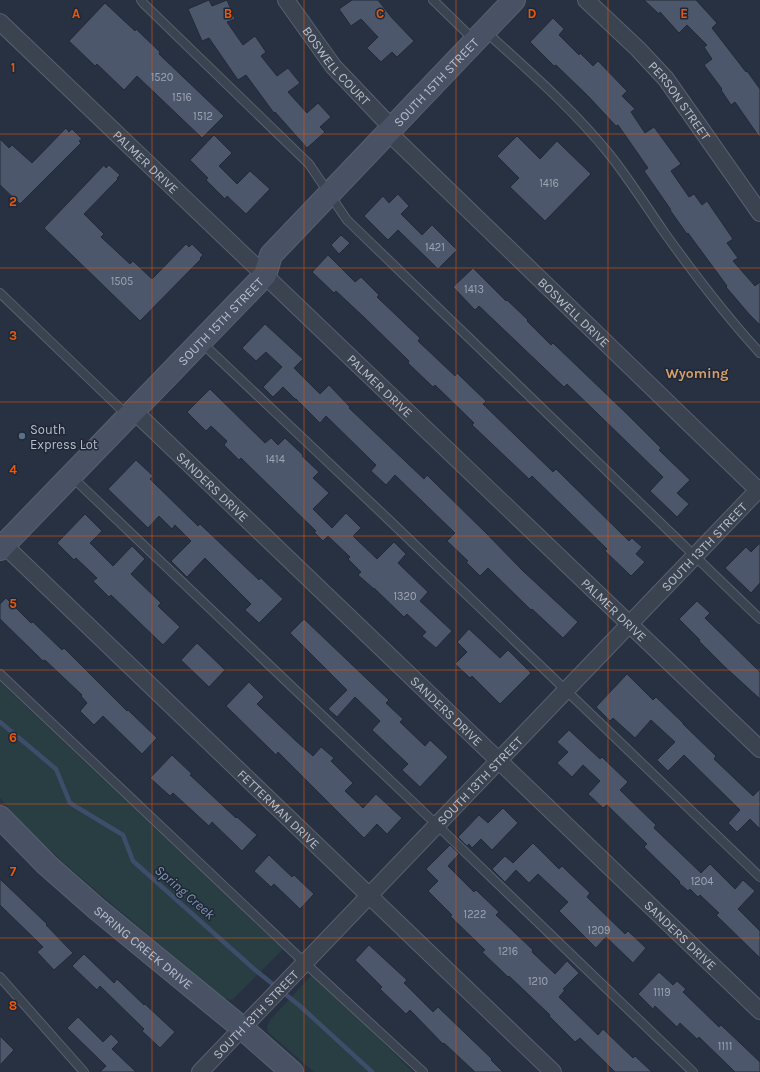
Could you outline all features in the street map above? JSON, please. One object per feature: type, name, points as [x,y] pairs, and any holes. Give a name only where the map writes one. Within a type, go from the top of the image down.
[{"type":"main road","name":"SOUTH 15TH STREET","points":[[1,546],[71,476],[265,275],[271,255],[514,0]]},
{"type":"main road","name":"SPRING CREEK DRIVE","points":[[0,817],[47,865],[97,909],[242,1028],[292,1072]]},
{"type":"street","name":"BOSWELL COURT","points":[[286,0],[333,66],[390,130]]},
{"type":"street","name":"PERSON STREET","points":[[586,0],[638,49],[666,79],[760,213]]},
{"type":"street","name":"PALMER DRIVE","points":[[0,22],[760,749]]},
{"type":"street","name":"BOSWELL DRIVE","points":[[390,130],[759,490]]},
{"type":"street","name":"SANDERS DRIVE","points":[[131,413],[499,760],[760,1011]]},
{"type":"street","name":"SOUTH 13TH STREET","points":[[200,1072],[759,490]]},
{"type":"street","name":"FETTERMAN DRIVE","points":[[1,546],[553,1072]]},
{"type":"lane","points":[[141,0],[309,164],[347,220],[760,619]]},
{"type":"lane","points":[[433,0],[563,103],[590,131],[611,156],[702,285],[760,353]]},
{"type":"lane","points":[[0,293],[131,413]]},
{"type":"lane","points":[[201,341],[760,877]]},
{"type":"lane","points":[[71,476],[437,825],[693,1072]]},
{"type":"lane","points":[[0,674],[304,963],[423,1072]]},
{"type":"lane","points":[[0,976],[84,1072]]},
{"type":"green space","points":[[0,682],[283,949],[232,1000],[223,998],[39,841],[0,798]]},
{"type":"green space","points":[[313,974],[413,1072],[314,1072],[268,1032],[267,1027],[270,1020]]},
{"type":"building","points":[[209,0],[212,6],[227,0],[235,19],[227,22],[243,45],[255,36],[266,52],[261,56],[277,76],[288,68],[300,83],[288,92],[307,113],[318,103],[331,117],[320,127],[325,132],[307,148],[275,112],[274,113],[246,75],[238,80],[209,38],[202,41],[188,9]]},
{"type":"building","points":[[352,0],[378,0],[392,18],[414,41],[397,57],[392,52],[381,62],[367,48],[378,37],[361,19],[351,26],[339,9]]},
{"type":"building","points":[[644,0],[696,0],[717,23],[712,28],[760,89],[760,138],[735,102],[731,105],[721,90],[722,89],[704,65],[712,59],[704,47],[707,45],[687,25],[679,33],[660,12],[659,14]]},
{"type":"building","points":[[105,3],[135,31],[136,29],[160,52],[159,54],[224,116],[202,138],[137,76],[124,90],[97,64],[95,66],[69,41]]},
{"type":"building","points":[[553,18],[564,29],[559,35],[579,55],[580,53],[593,66],[598,61],[627,91],[622,96],[635,109],[631,112],[645,133],[654,127],[681,164],[671,171],[689,197],[694,194],[702,205],[707,201],[733,239],[727,243],[738,258],[733,261],[755,286],[760,282],[760,325],[726,287],[727,286],[688,233],[687,234],[644,171],[648,168],[618,125],[616,126],[589,97],[530,42]]},
{"type":"building","points":[[66,128],[69,132],[72,129],[82,139],[79,141],[81,143],[20,204],[0,185],[0,139],[9,148],[12,145],[32,163]]},
{"type":"building","points":[[214,135],[232,153],[219,166],[237,184],[250,171],[270,189],[246,214],[227,196],[225,199],[206,180],[208,178],[190,160]]},
{"type":"building","points":[[517,136],[540,159],[557,141],[591,174],[545,221],[510,187],[519,178],[497,156]]},
{"type":"building","points":[[104,165],[106,168],[109,165],[120,175],[117,178],[118,179],[84,214],[104,234],[101,237],[130,264],[133,261],[152,279],[186,244],[189,247],[192,244],[203,255],[200,258],[201,259],[140,321],[44,228]]},
{"type":"building","points":[[398,194],[409,206],[401,214],[422,235],[432,225],[457,250],[438,269],[398,230],[388,240],[364,216],[383,196],[389,203]]},
{"type":"building","points":[[341,235],[350,243],[339,254],[331,245]]},
{"type":"building","points":[[328,255],[355,282],[361,277],[379,295],[377,297],[420,338],[418,341],[455,376],[457,373],[486,401],[483,404],[553,472],[556,469],[629,541],[632,538],[642,547],[636,554],[645,562],[631,576],[605,551],[607,549],[532,476],[529,479],[472,425],[474,423],[435,385],[433,387],[408,363],[409,361],[367,320],[336,291],[334,293],[312,272]]},
{"type":"building","points":[[473,268],[506,301],[507,300],[528,320],[527,321],[551,345],[553,343],[627,414],[661,448],[659,450],[690,480],[677,493],[689,504],[677,517],[650,491],[663,477],[567,384],[564,387],[479,306],[475,310],[453,287]]},
{"type":"building","points":[[265,324],[303,359],[294,368],[320,394],[329,385],[350,407],[349,408],[424,479],[427,475],[523,571],[578,622],[563,638],[532,609],[531,610],[488,568],[480,576],[466,562],[468,561],[447,541],[455,533],[395,475],[386,485],[371,471],[376,465],[326,416],[320,423],[283,387],[273,397],[263,387],[282,367],[266,352],[256,361],[242,348]]},
{"type":"building","points":[[210,389],[265,443],[271,438],[278,445],[285,438],[319,472],[313,478],[329,493],[313,509],[332,528],[346,513],[361,528],[353,536],[377,559],[394,542],[406,554],[398,563],[428,592],[420,601],[452,631],[436,648],[422,636],[426,632],[407,614],[404,617],[358,575],[361,572],[348,559],[350,557],[328,536],[323,541],[314,532],[316,531],[241,458],[239,460],[224,445],[227,441],[211,426],[206,431],[187,412]]},
{"type":"building","points":[[136,460],[153,476],[150,479],[198,526],[200,524],[259,580],[261,578],[283,599],[259,623],[245,610],[251,604],[205,558],[187,577],[171,561],[191,541],[175,525],[172,529],[159,516],[148,528],[108,489]]},
{"type":"building","points":[[85,514],[102,531],[90,543],[113,566],[132,546],[145,559],[131,574],[161,603],[158,606],[180,627],[163,645],[111,595],[109,597],[93,581],[97,578],[76,558],[74,560],[57,543]]},
{"type":"building","points":[[760,543],[760,583],[751,593],[725,568],[746,547],[751,552]]},
{"type":"building","points":[[6,598],[31,623],[33,622],[62,650],[64,648],[127,711],[128,710],[157,738],[142,754],[103,716],[94,725],[80,711],[87,703],[81,696],[82,695],[45,660],[43,661],[0,619],[0,604]]},
{"type":"building","points":[[697,601],[710,613],[705,618],[760,672],[760,699],[725,667],[679,619]]},
{"type":"building","points":[[304,619],[389,700],[386,703],[403,719],[400,722],[425,746],[430,740],[448,757],[420,787],[402,770],[408,764],[372,730],[380,721],[355,697],[337,717],[328,709],[347,690],[290,633]]},
{"type":"building","points":[[469,629],[500,658],[508,650],[531,673],[500,704],[472,676],[470,678],[455,664],[467,652],[457,642]]},
{"type":"building","points":[[197,643],[225,670],[209,687],[181,660]]},
{"type":"building","points":[[627,674],[653,700],[656,697],[683,723],[716,756],[714,759],[753,796],[760,789],[760,829],[750,819],[737,832],[728,823],[740,810],[684,755],[668,771],[657,760],[675,742],[651,720],[635,738],[613,718],[610,721],[596,707]]},
{"type":"building","points":[[249,682],[264,697],[257,704],[296,741],[313,756],[321,747],[334,758],[331,761],[353,783],[345,791],[363,808],[376,794],[402,818],[387,834],[377,824],[364,838],[278,752],[276,755],[226,706]]},
{"type":"building","points":[[569,730],[600,759],[602,757],[628,782],[620,790],[656,825],[654,828],[701,873],[710,864],[735,889],[743,880],[755,891],[738,909],[760,931],[760,958],[716,915],[719,913],[700,895],[698,897],[690,889],[688,891],[679,883],[680,882],[644,847],[647,844],[607,805],[603,808],[588,794],[600,781],[583,765],[572,777],[557,763],[568,752],[557,742]]},
{"type":"building","points":[[172,755],[192,774],[190,775],[236,818],[237,817],[257,835],[242,851],[212,822],[209,826],[173,793],[170,796],[150,778]]},
{"type":"building","points":[[503,808],[518,823],[492,850],[481,839],[472,848],[469,844],[467,846],[458,837],[479,815],[488,823]]},
{"type":"building","points":[[533,843],[559,869],[562,866],[590,893],[587,897],[625,934],[628,931],[646,948],[633,963],[606,937],[596,948],[559,911],[568,902],[538,874],[529,883],[516,870],[505,882],[492,869],[505,856],[513,863]]},
{"type":"building","points":[[450,845],[459,854],[448,866],[474,892],[476,890],[499,912],[496,915],[533,950],[532,952],[555,974],[567,961],[579,973],[563,989],[565,990],[559,997],[598,1035],[603,1029],[633,1058],[635,1056],[652,1072],[615,1072],[580,1038],[575,1042],[549,1016],[550,1015],[482,952],[485,950],[450,916],[452,915],[428,891],[438,881],[426,869]]},
{"type":"building","points":[[269,855],[292,877],[294,875],[314,894],[300,909],[274,884],[271,887],[254,871]]},
{"type":"building","points":[[0,879],[47,924],[46,925],[73,953],[54,970],[37,952],[43,947],[0,905]]},
{"type":"building","points":[[369,945],[407,980],[404,983],[433,1012],[438,1007],[492,1059],[491,1060],[503,1072],[475,1072],[444,1043],[443,1044],[410,1010],[406,1014],[380,989],[382,987],[355,960]]},
{"type":"building","points":[[84,954],[114,983],[117,979],[175,1032],[160,1048],[142,1031],[144,1029],[100,986],[97,990],[72,966]]},
{"type":"building","points":[[659,972],[673,985],[677,981],[686,989],[683,992],[719,1027],[721,1025],[760,1062],[760,1072],[735,1072],[699,1037],[697,1039],[680,1023],[677,1027],[655,1006],[653,1009],[638,994]]},
{"type":"building","points":[[78,1017],[103,1042],[111,1034],[119,1042],[112,1049],[136,1072],[100,1072],[106,1066],[67,1028]]},
{"type":"building","points":[[0,1036],[14,1050],[0,1065]]},
{"type":"waterway","name":"Spring Creek","points":[[0,722],[56,769],[70,803],[123,835],[133,861],[254,969],[300,1006],[372,1072]]},
{"type":"place","name":"South Express Lot","points":[[22,436]]},
{"type":"district","name":"Wyoming","points":[[697,373]]}]
